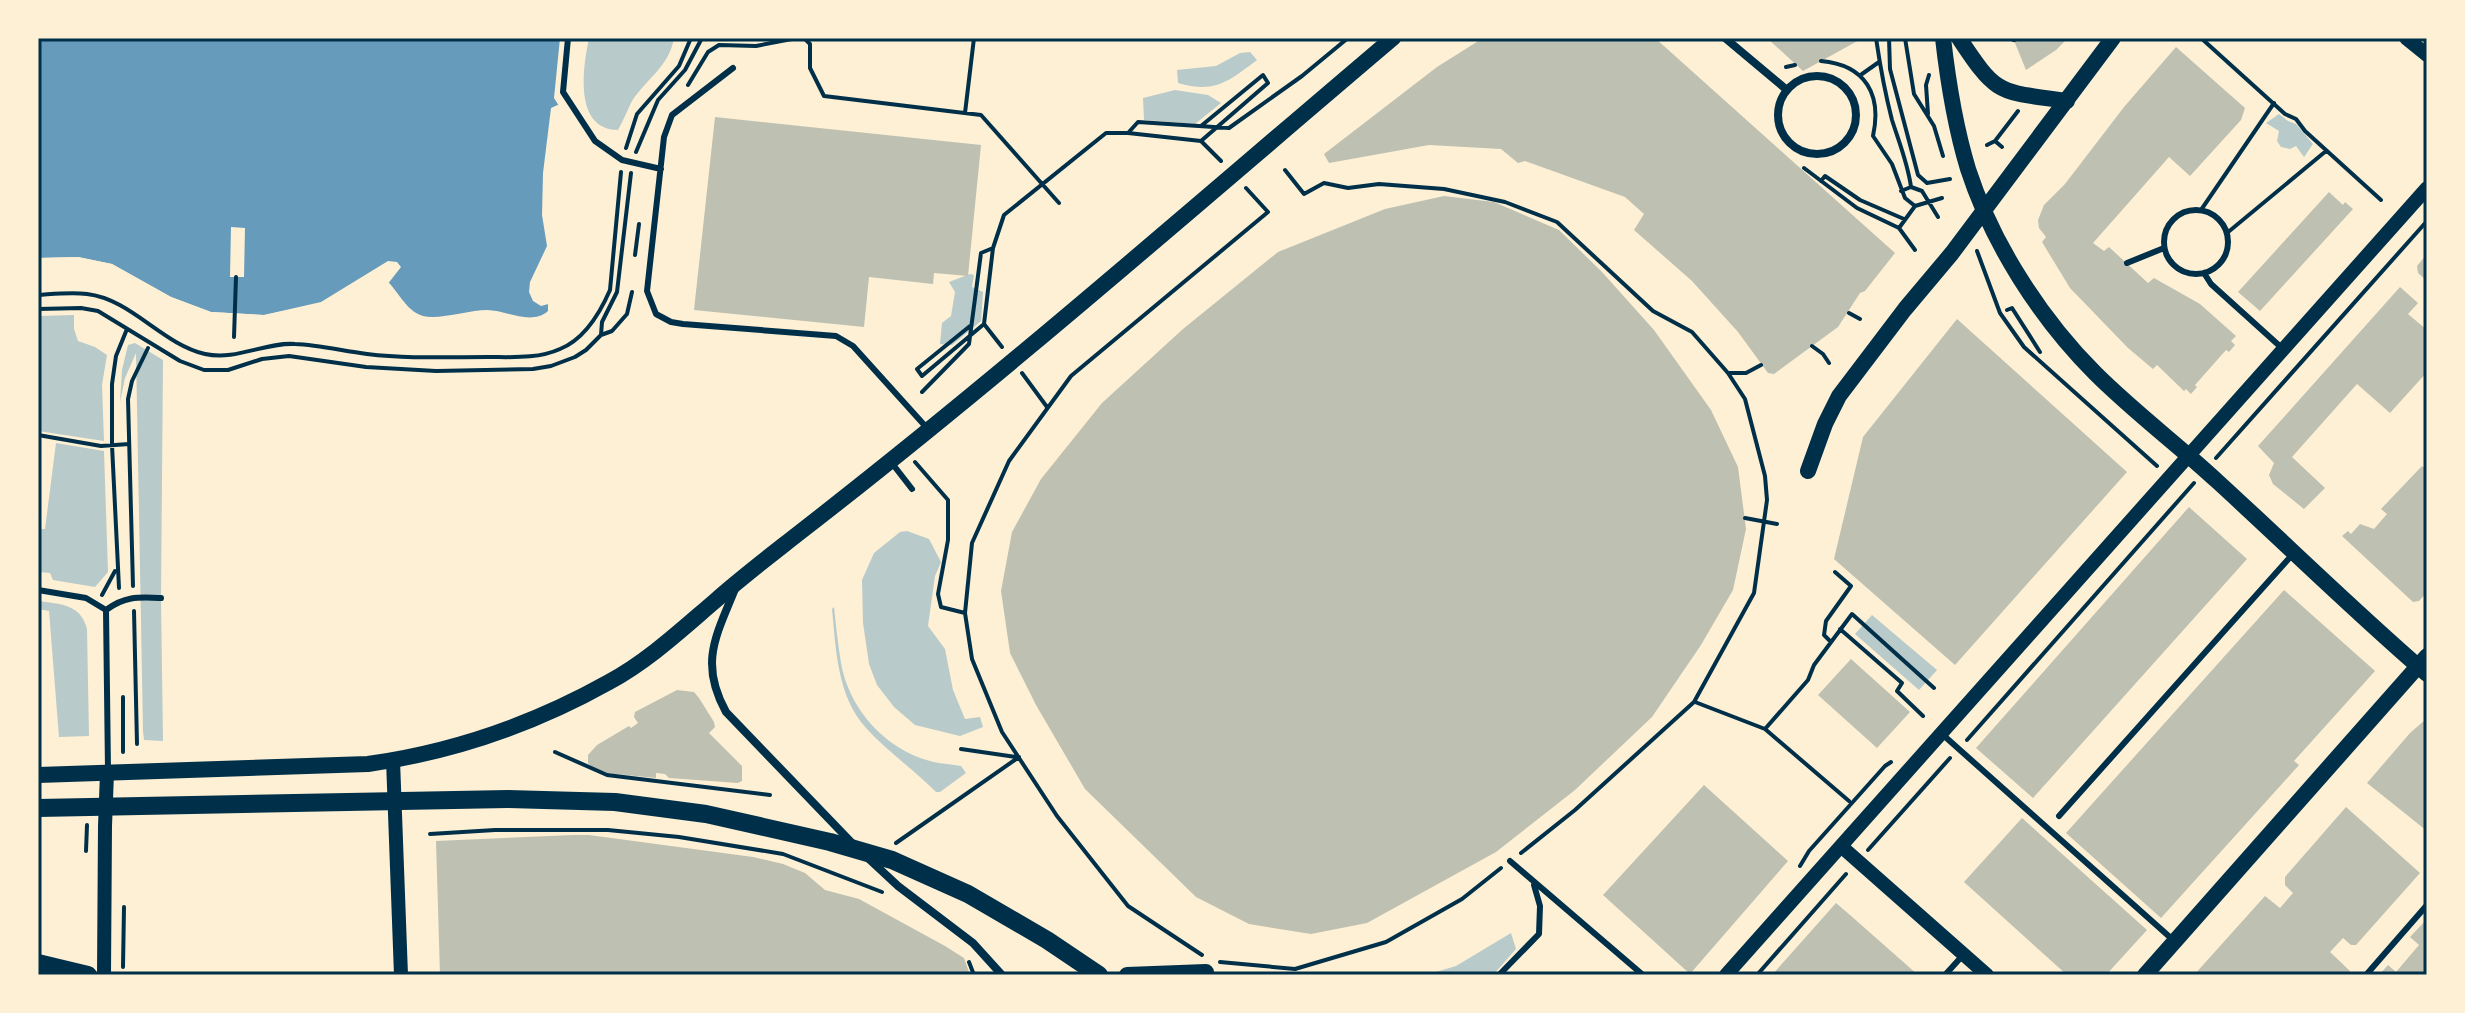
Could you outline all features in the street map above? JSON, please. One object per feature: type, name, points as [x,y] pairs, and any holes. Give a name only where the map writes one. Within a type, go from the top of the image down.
[{"type":"main road","points":[[38,775],[368,764],[393,760],[500,733],[556,710],[612,681],[650,656],[738,580],[906,451],[1393,38]]},
{"type":"main road","points":[[1943,38],[1957,126],[1984,210],[2034,298],[2076,353],[2188,457],[2424,665],[2145,975]]},
{"type":"main road","points":[[1959,38],[1986,79],[2003,90],[2067,101]]},
{"type":"main road","points":[[1808,471],[1839,396],[2113,38]]},
{"type":"main road","points":[[38,808],[508,799],[615,802],[706,814],[830,842],[892,860],[968,894],[1047,940],[1099,975]]},
{"type":"main road","points":[[38,963],[88,975]]},
{"type":"main road","points":[[1127,975],[1208,963]]},
{"type":"street","points":[[1725,38],[1787,90]]},
{"type":"street","points":[[2406,38],[2427,55]]},
{"type":"street","points":[[1821,76],[1844,86],[1852,95],[1857,120],[1846,143],[1822,154],[1809,154],[1796,148],[1780,128],[1778,114],[1787,90],[1796,82],[1821,76]]},
{"type":"street","points":[[1726,975],[2427,188]]},
{"type":"street","points":[[738,580],[713,644],[711,673],[716,694],[726,712],[828,821],[898,886],[973,943],[1002,975]]},
{"type":"street","points":[[393,760],[401,975]]},
{"type":"street","points":[[104,975],[107,773]]},
{"type":"street","points":[[1842,847],[1987,975]]},
{"type":"lane","points":[[568,38],[563,92],[595,141],[622,160],[661,169]]},
{"type":"lane","points":[[733,68],[672,115],[664,137],[647,291],[656,314],[683,324],[836,336],[853,346],[930,431]]},
{"type":"lane","points":[[2201,210],[2216,216],[2227,233],[2228,243],[2221,262],[2204,273],[2194,274],[2175,266],[2164,248],[2166,229],[2188,211],[2201,210]]},
{"type":"lane","points":[[2127,263],[2164,248]]},
{"type":"lane","points":[[2204,273],[2211,284],[2283,349]]},
{"type":"lane","points":[[891,462],[912,489]]},
{"type":"lane","points":[[2059,816],[2295,552]]},
{"type":"lane","points":[[38,590],[86,598],[106,610],[107,773]]},
{"type":"lane","points":[[106,610],[121,599],[134,596],[161,598]]},
{"type":"lane","points":[[1942,734],[2175,942]]},
{"type":"lane","points":[[1510,861],[1643,975]]},
{"type":"lane","points":[[1499,975],[1539,934],[1540,906],[1534,885]]},
{"type":"lane","points":[[2366,975],[2427,905]]},
{"type":"lane","points":[[1945,975],[1964,954]]},
{"type":"path","points":[[38,295],[88,294],[120,306],[156,333],[203,354],[223,356],[280,343],[437,358],[527,357],[562,349],[577,339],[591,323],[610,290],[622,160],[637,114],[679,66],[691,38]]},
{"type":"path","points":[[38,309],[81,308],[98,311],[180,361],[204,370],[228,370],[262,359],[289,356],[366,367],[408,369],[533,369],[575,357],[601,335],[602,322],[617,292],[633,163],[649,116],[658,100],[685,70],[702,38]]},
{"type":"path","points":[[804,38],[810,44],[810,68],[824,96],[981,115],[1059,203]]},
{"type":"path","points":[[965,113],[974,38]]},
{"type":"path","points":[[1128,133],[1138,122],[1229,128],[1302,76],[1348,38]]},
{"type":"path","points":[[1876,38],[1879,62],[1911,187]]},
{"type":"path","points":[[1889,38],[1890,69],[1918,175],[1927,183],[1950,179],[1934,126],[1914,94],[1905,38]]},
{"type":"path","points":[[2201,38],[2285,114],[2296,119],[2305,131],[2381,200]]},
{"type":"path","points":[[1821,61],[1834,62],[1861,75],[1872,93],[1876,108],[1873,136],[1892,164],[1905,198],[1915,206]]},
{"type":"path","points":[[1861,75],[1879,62]]},
{"type":"path","points":[[1786,67],[1795,65]]},
{"type":"path","points":[[971,326],[917,369],[918,373],[922,376],[984,324],[993,248],[1004,215],[1106,133],[1201,141],[1268,83],[1263,75],[1201,126]]},
{"type":"path","points":[[2201,210],[2274,103]]},
{"type":"path","points":[[1987,145],[1995,141],[2024,104]]},
{"type":"path","points":[[1995,141],[2002,147]]},
{"type":"path","points":[[2227,233],[2326,151]]},
{"type":"path","points":[[1804,168],[1857,208],[1899,228],[1915,250]]},
{"type":"path","points":[[1268,212],[1093,355],[1071,376],[1047,407],[1009,461],[972,543],[965,613],[972,659],[1002,732],[1057,816],[1128,906],[1208,963],[1295,969],[1386,942],[1462,899],[1575,810],[1694,702],[1754,593],[1767,500],[1765,476],[1745,399],[1728,373],[1692,332],[1653,311],[1557,222],[1505,202],[1444,189],[1379,184],[1348,188],[1324,183],[1304,194],[1285,170]]},
{"type":"path","points":[[1820,182],[1825,176],[1860,200],[1904,219]]},
{"type":"path","points":[[1901,191],[1911,187],[1922,191],[1938,217]]},
{"type":"path","points":[[1899,228],[1915,206],[1942,198]]},
{"type":"path","points":[[2217,456],[2427,221]]},
{"type":"path","points":[[922,392],[969,344],[981,253],[993,248]]},
{"type":"path","points":[[1987,275],[2000,313],[2024,347],[2158,467]]},
{"type":"path","points":[[234,337],[236,277]]},
{"type":"path","points":[[2007,310],[2012,308],[2040,352]]},
{"type":"path","points":[[1849,313],[1860,319]]},
{"type":"path","points":[[2016,328],[2022,324]]},
{"type":"path","points":[[116,569],[112,445],[114,369],[127,329]]},
{"type":"path","points":[[1812,346],[1829,363]]},
{"type":"path","points":[[137,744],[128,399],[132,381],[148,348]]},
{"type":"path","points":[[1728,373],[1746,373],[1761,365]]},
{"type":"path","points":[[38,435],[101,446],[129,444]]},
{"type":"path","points":[[906,451],[948,500],[948,540],[938,594],[941,607],[965,613]]},
{"type":"path","points":[[1963,744],[2187,491]]},
{"type":"path","points":[[1745,518],[1777,524]]},
{"type":"path","points":[[1831,642],[1824,635],[1826,621],[1851,586],[1835,572]]},
{"type":"path","points":[[1765,729],[1808,680],[1814,665],[1852,614],[1934,688]]},
{"type":"path","points":[[1840,629],[1902,683],[1897,691],[1923,716]]},
{"type":"path","points":[[1694,702],[1765,729],[1849,801]]},
{"type":"path","points":[[961,749],[1019,757]]},
{"type":"path","points":[[555,752],[607,775],[770,795]]},
{"type":"path","points":[[1883,832],[1953,755]]},
{"type":"path","points":[[896,844],[1019,757]]},
{"type":"path","points":[[607,775],[609,785]]},
{"type":"path","points":[[608,819],[608,830]]},
{"type":"path","points":[[430,834],[495,830],[608,830],[679,837],[783,854],[888,896]]},
{"type":"path","points":[[1757,975],[1841,880]]},
{"type":"path","points":[[965,951],[974,975]]},
{"type":"shaded area","points":[[589,38],[674,38],[667,57],[632,101],[618,130],[604,127],[587,108],[584,80]]},
{"type":"shaded area","points":[[1250,52],[1257,60],[1221,84],[1202,87],[1178,83],[1177,70],[1216,66],[1240,53]]},
{"type":"shaded area","points":[[1175,90],[1208,95],[1221,103],[1195,124],[1144,120],[1143,98]]},
{"type":"shaded area","points":[[2279,114],[2296,124],[2313,144],[2304,157],[2296,146],[2290,149],[2281,147],[2277,141],[2279,131],[2266,123]]},
{"type":"shaded area","points":[[974,275],[972,287],[983,292],[981,321],[952,345],[940,344],[942,323],[951,316],[955,292],[949,282]]},
{"type":"shaded area","points":[[74,315],[78,341],[107,355],[102,385],[104,441],[38,431],[38,316]]},
{"type":"shaded area","points":[[135,343],[163,360],[163,741],[144,740],[143,731],[136,353],[125,378],[120,402],[122,370],[128,345]]},
{"type":"shaded area","points":[[56,443],[104,451],[108,572],[95,587],[53,580],[50,573],[38,572],[39,529],[45,529]]},
{"type":"shaded area","points":[[907,531],[929,539],[941,562],[935,576],[928,626],[945,649],[953,690],[965,719],[980,717],[983,727],[960,736],[915,725],[894,707],[877,685],[869,664],[863,623],[862,580],[874,553],[900,532]]},
{"type":"shaded area","points":[[38,601],[75,610],[84,621],[87,629],[89,736],[59,737],[49,611],[38,609]]},
{"type":"shaded area","points":[[834,607],[845,680],[872,725],[898,747],[934,762],[961,766],[966,773],[940,792],[936,792],[883,745],[856,715],[840,672]]},
{"type":"shaded area","points":[[1872,615],[1937,670],[1919,690],[1855,634]]},
{"type":"shaded area","points":[[1511,933],[1516,949],[1493,975],[1426,975],[1456,966]]},
{"type":"water","points":[[38,38],[560,38],[554,98],[561,109],[551,246],[536,286],[538,297],[548,304],[548,311],[534,317],[487,310],[423,316],[411,309],[383,277],[351,286],[321,303],[264,315],[211,312],[171,297],[112,264],[78,257],[38,258]]},
{"type":"pier","points":[[562,103],[568,129],[555,246],[540,286],[541,295],[552,303],[541,306],[533,301],[529,292],[530,282],[547,246],[542,215],[543,173],[551,108]]},
{"type":"pier","points":[[231,227],[245,228],[244,277],[230,277]]},
{"type":"pier","points":[[78,257],[112,264],[171,297],[211,312],[264,315],[321,302],[388,261],[397,262],[401,267],[387,285],[381,280],[374,280],[323,306],[264,319],[210,316],[169,300],[111,268],[78,261],[38,262],[38,258]]},
{"type":"building","points":[[1483,38],[1655,38],[1895,253],[1865,291],[1860,293],[1838,327],[1774,374],[1768,373],[1738,332],[1692,281],[1634,230],[1644,214],[1625,197],[1525,161],[1518,163],[1501,149],[1429,145],[1329,163],[1324,154],[1437,67]]},
{"type":"building","points":[[1767,38],[1863,38],[1803,71]]},
{"type":"building","points":[[2013,38],[2068,38],[2026,70]]},
{"type":"building","points":[[2176,47],[2245,108],[2241,120],[2190,176],[2169,157],[2093,243],[2104,251],[2109,247],[2148,283],[2154,278],[2200,304],[2236,336],[2231,341],[2235,345],[2229,352],[2226,350],[2195,385],[2197,387],[2191,394],[2157,365],[2153,369],[2128,348],[2070,288],[2042,242],[2046,237],[2039,228],[2038,220],[2044,205],[2065,184],[2124,107]]},
{"type":"building","points":[[715,117],[981,145],[968,276],[934,273],[933,284],[869,277],[864,327],[694,310]]},
{"type":"building","points":[[2329,192],[2343,205],[2345,202],[2353,209],[2260,311],[2238,292]]},
{"type":"building","points":[[1444,196],[1494,202],[1559,230],[1654,330],[1711,410],[1738,467],[1746,529],[1733,590],[1701,645],[1652,717],[1575,790],[1496,852],[1367,923],[1311,934],[1249,924],[1196,897],[1085,789],[1010,653],[1001,591],[1012,532],[1041,479],[1102,403],[1183,329],[1278,252],[1385,209]]},
{"type":"building","points":[[2427,254],[2427,281],[2418,273],[2417,266]]},
{"type":"building","points":[[2400,287],[2418,303],[2408,314],[2427,330],[2427,372],[2390,413],[2357,384],[2292,457],[2325,488],[2304,509],[2273,484],[2269,475],[2274,463],[2258,446]]},
{"type":"building","points":[[1957,319],[2127,472],[1955,665],[1834,559],[1863,437]]},
{"type":"building","points":[[2422,466],[2427,470],[2427,592],[2419,601],[2413,602],[2342,536],[2348,531],[2351,534],[2360,524],[2374,529],[2387,514],[2381,509]]},
{"type":"building","points":[[2189,507],[2247,559],[2033,798],[1976,748]]},
{"type":"building","points":[[2284,590],[2375,671],[2294,761],[2299,765],[2161,918],[2066,833]]},
{"type":"building","points":[[1851,659],[1910,712],[1877,748],[1818,695]]},
{"type":"building","points":[[677,690],[694,692],[699,698],[714,722],[715,727],[709,733],[742,766],[742,781],[669,778],[656,773],[656,778],[606,773],[588,763],[588,755],[597,745],[638,723],[635,712]]},
{"type":"building","points":[[2425,720],[2427,722],[2427,831],[2367,783]]},
{"type":"building","points":[[1704,785],[1788,861],[1690,974],[1603,895]]},
{"type":"building","points":[[2346,807],[2420,873],[2356,945],[2343,938],[2330,952],[2350,971],[2347,975],[2194,975],[2265,896],[2280,908],[2293,893],[2285,885],[2285,877]]},
{"type":"building","points":[[2022,818],[2147,930],[2106,975],[2067,975],[1964,882]]},
{"type":"building","points":[[573,835],[753,857],[783,864],[805,873],[825,890],[859,899],[945,946],[964,958],[970,975],[440,975],[436,841]]},
{"type":"building","points":[[1836,903],[1850,915],[1918,975],[1772,975]]},
{"type":"building","points":[[2427,919],[2427,975],[2379,975],[2388,965],[2396,972],[2419,945],[2410,937]]}]
